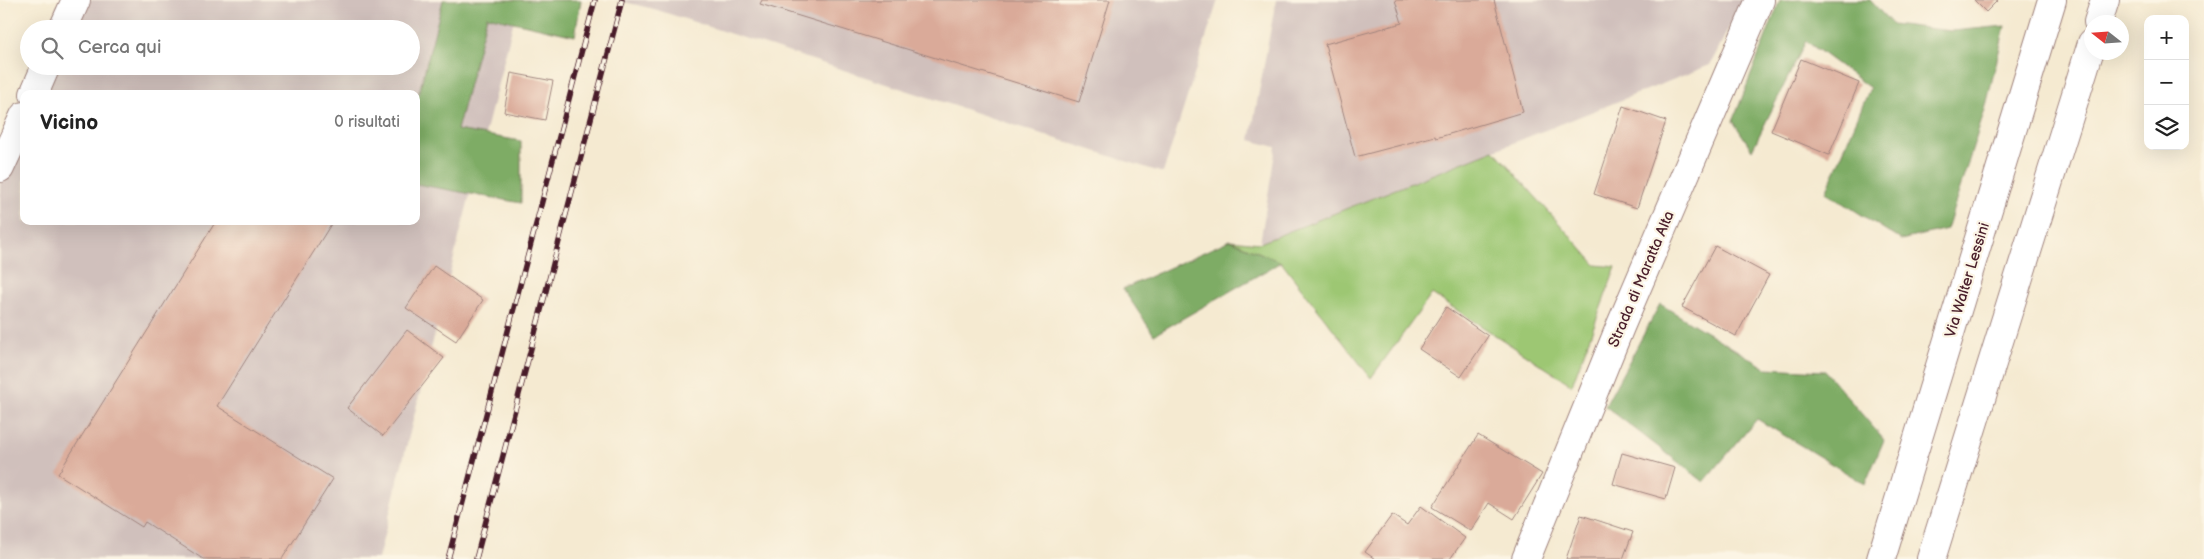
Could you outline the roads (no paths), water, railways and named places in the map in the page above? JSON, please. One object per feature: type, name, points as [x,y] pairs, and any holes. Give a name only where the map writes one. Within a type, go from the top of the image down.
[{"type":"main road","points":[[68,20],[76,0]]},
{"type":"main road","name":"Strada di Maratta Alta","points":[[1526,559],[1620,327],[1760,0]]},
{"type":"main road","name":"Via Walter Lessini","points":[[1881,559],[2052,0]]},
{"type":"main road","points":[[2100,15],[2105,0]]},
{"type":"main road","points":[[1931,559],[2087,60]]},
{"type":"main road","points":[[36,90],[42,75]]},
{"type":"main road","points":[[0,168],[20,125]]},
{"type":"railway","points":[[448,559],[595,0]]},
{"type":"railway","points":[[476,559],[622,0]]}]
